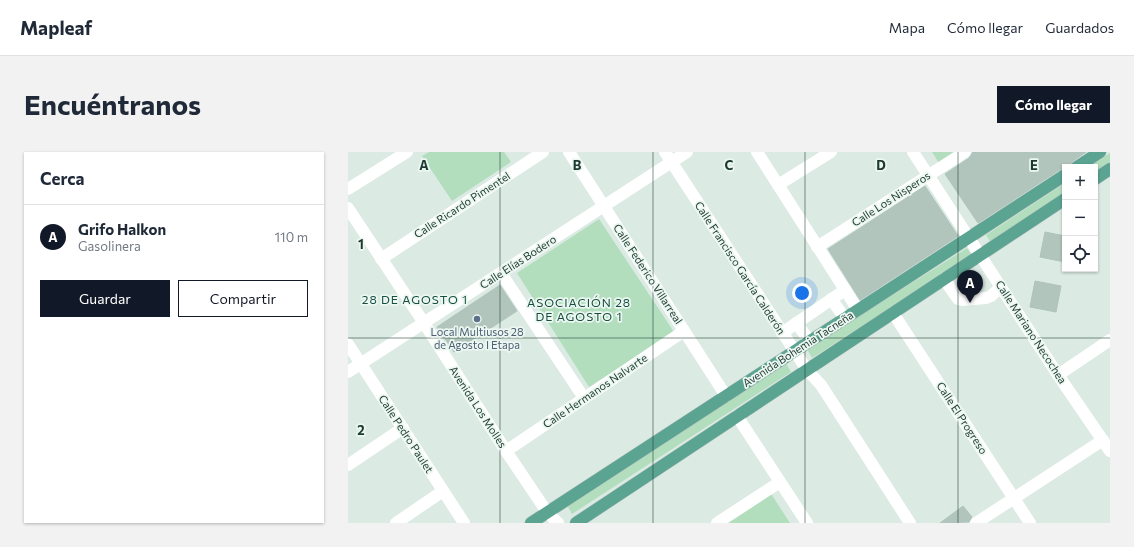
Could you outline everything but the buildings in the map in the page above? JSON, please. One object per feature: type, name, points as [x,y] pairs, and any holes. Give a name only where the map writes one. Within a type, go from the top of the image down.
[{"type":"main road","points":[[1082,164],[1100,152]]},
{"type":"main road","points":[[1098,177],[1110,169]]},
{"type":"main road","name":"Avenida Bohemia Tacneña","points":[[531,523],[1062,177]]},
{"type":"main road","name":"Avenida Bohemia Tacneña","points":[[576,523],[1063,200]]},
{"type":"street","points":[[348,189],[407,152]]},
{"type":"street","name":"Calle Ricardo Pimentel","points":[[381,259],[543,152]]},
{"type":"street","name":"Calle Federico Villarreal","points":[[569,152],[726,396]]},
{"type":"street","name":"Calle Elías Bodero","points":[[348,372],[604,206],[668,157],[687,152]]},
{"type":"street","points":[[757,152],[858,310]]},
{"type":"street","points":[[778,185],[831,152]]},
{"type":"street","name":"Calle Mariano Necochea","points":[[913,152],[1058,375],[1110,451]]},
{"type":"street","name":"Calle Los Nisperos","points":[[817,247],[965,152]]},
{"type":"street","name":"Calle Francisco García Calderón","points":[[668,157],[794,351],[807,370],[821,385],[910,523]]},
{"type":"street","name":"Avenida Los Molles","points":[[348,208],[506,451],[547,512],[558,523]]},
{"type":"street","points":[[501,273],[584,398]]},
{"type":"street","points":[[944,279],[958,299],[962,300],[986,298],[991,296],[1001,287]]},
{"type":"street","points":[[782,332],[845,290]]},
{"type":"street","points":[[831,299],[845,318]]},
{"type":"street","name":"Calle El Progreso","points":[[893,313],[1030,523]]},
{"type":"street","points":[[796,323],[810,341]]},
{"type":"street","name":"Calle Hermanos Nalvarte","points":[[506,451],[684,331]]},
{"type":"street","points":[[1058,375],[1110,340]]},
{"type":"street","name":"Calle Pedro Paulet","points":[[348,344],[464,523]]},
{"type":"street","points":[[737,416],[807,523]]},
{"type":"street","points":[[348,465],[403,428]]},
{"type":"street","points":[[976,523],[1103,440]]},
{"type":"street","points":[[717,523],[780,482]]},
{"type":"street","points":[[396,523],[443,491]]},
{"type":"green space","points":[[429,152],[504,152],[511,162],[452,201],[422,156]]},
{"type":"green space","points":[[932,152],[955,152],[939,163]]},
{"type":"green space","points":[[1110,153],[1110,165],[1098,173],[1098,164],[1094,164]]},
{"type":"green space","points":[[1062,185],[1062,197],[992,244],[986,235]]},
{"type":"green space","points":[[599,219],[674,332],[589,387],[517,273]]},
{"type":"green space","points":[[967,248],[972,256],[812,358],[807,349]]},
{"type":"green space","points":[[786,363],[791,372],[572,514],[567,505]]},
{"type":"green space","points":[[770,492],[790,523],[723,523]]},
{"type":"place","name":"Grifo Halkon","points":[[970,303]]},
{"type":"place","name":"Local Multiusos 28 de Agosto I Etapa","points":[[477,319]]},
{"type":"district","name":"28 DE AGOSTO 1","points":[[415,300]]},
{"type":"district","name":"ASOCIACIÓN 28 DE AGOSTO 1","points":[[579,310]]}]
